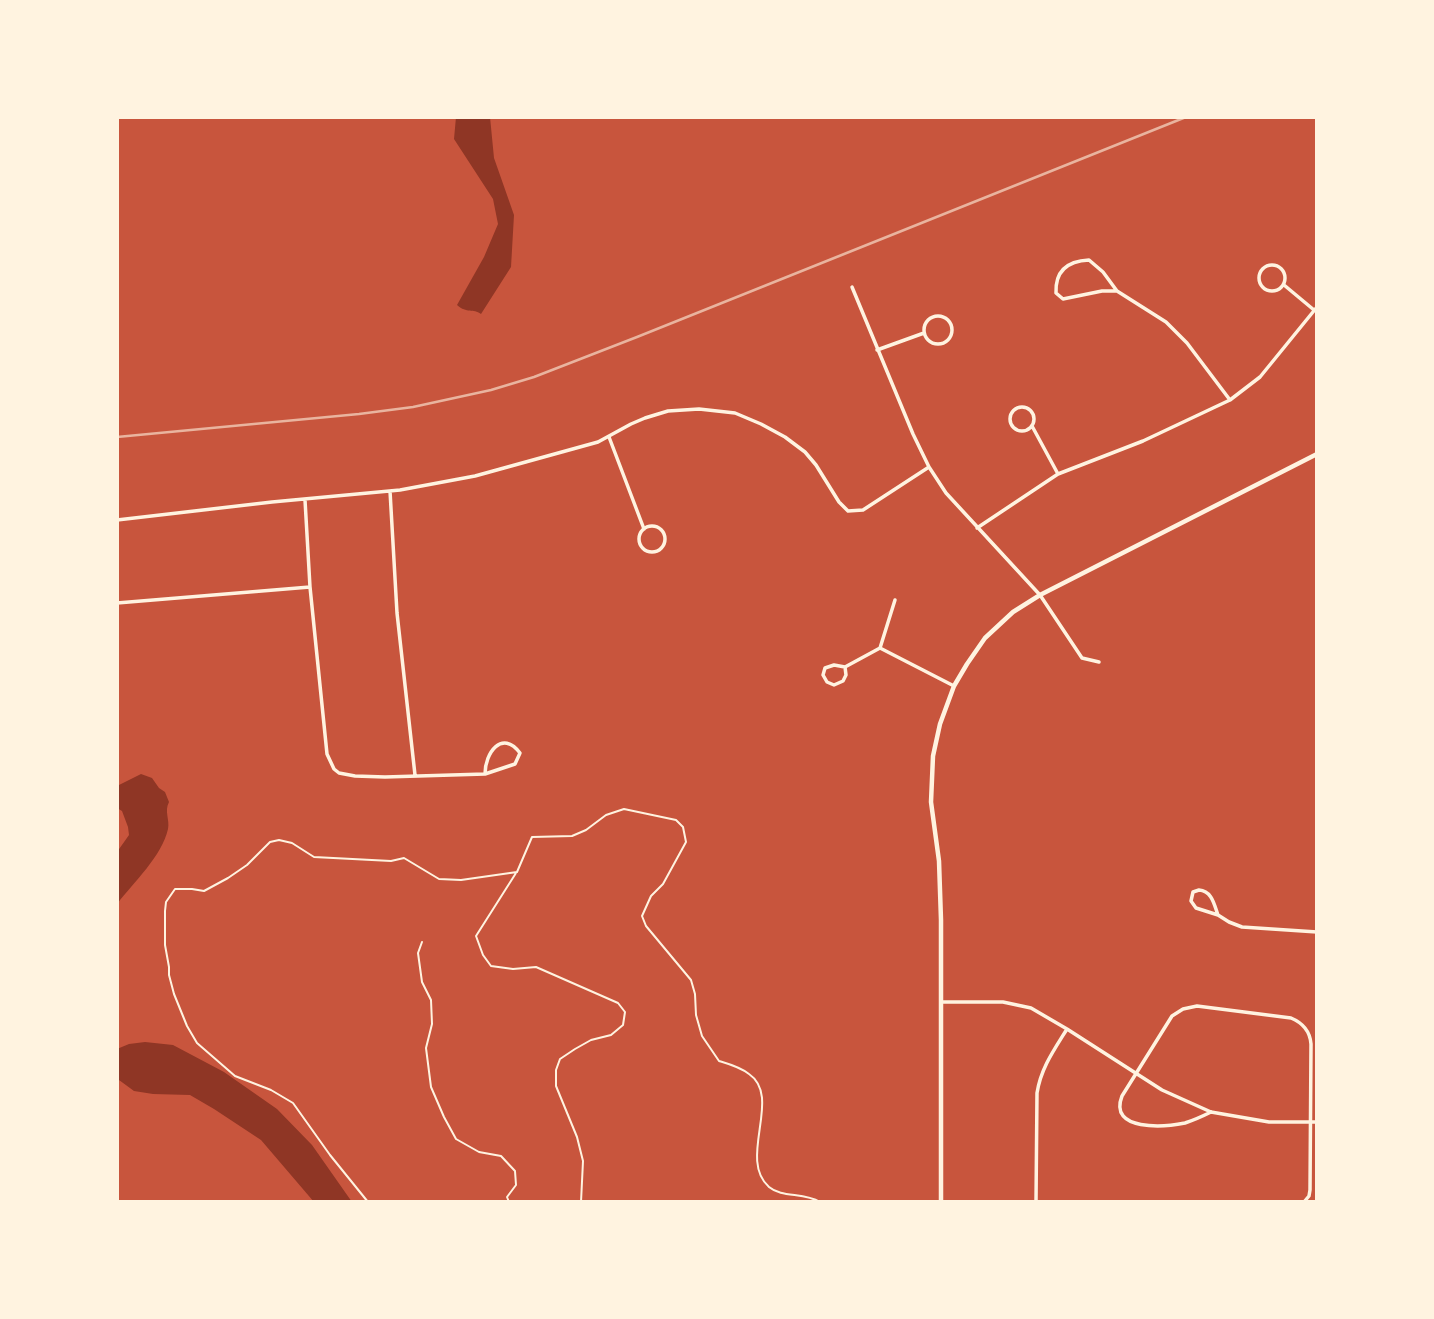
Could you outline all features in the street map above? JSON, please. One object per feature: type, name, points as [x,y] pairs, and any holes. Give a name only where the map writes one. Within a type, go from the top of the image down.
[{"type":"street","points":[[1117,291],[1102,291],[1063,299],[1056,293],[1056,282],[1062,271],[1074,261],[1089,260],[1103,272],[1117,291],[1166,322],[1187,343],[1230,400]]},
{"type":"street","points":[[1268,266],[1277,266],[1286,276],[1284,285],[1274,292],[1266,290],[1259,281],[1261,272],[1268,266]]},
{"type":"street","points":[[977,528],[1058,474],[1143,441],[1230,400],[1260,377],[1316,308],[1284,285]]},
{"type":"street","points":[[852,288],[929,467],[946,493],[1040,594],[1082,657],[1099,662]]},
{"type":"street","points":[[935,317],[947,320],[951,328],[950,337],[942,343],[929,341],[924,333],[925,324],[935,317]]},
{"type":"street","points":[[877,351],[924,333]]},
{"type":"street","points":[[1018,408],[1029,409],[1035,419],[1032,426],[1021,432],[1014,429],[1010,421],[1012,413],[1018,408]]},
{"type":"street","points":[[117,520],[390,491],[475,476],[597,442],[631,424],[668,411],[699,409],[735,413],[785,437],[805,452],[848,511],[863,510],[929,467]]},
{"type":"street","points":[[1032,426],[1058,474]]},
{"type":"street","points":[[609,437],[644,529]]},
{"type":"street","points":[[941,1202],[940,875],[931,786],[933,756],[940,724],[954,686],[985,638],[1013,612],[1040,594],[1317,454]]},
{"type":"street","points":[[390,491],[397,613],[415,775]]},
{"type":"street","points":[[305,500],[310,587],[329,761],[334,769],[340,773],[375,776],[485,774],[515,764],[520,753],[515,746],[505,742],[494,748],[486,761],[485,774]]},
{"type":"street","points":[[652,526],[663,531],[666,539],[660,550],[651,552],[643,549],[639,541],[644,529],[652,526]]},
{"type":"street","points":[[117,603],[310,587]]},
{"type":"street","points":[[845,667],[844,681],[834,685],[827,682],[823,675],[825,668],[834,665],[845,667],[880,648],[895,600]]},
{"type":"street","points":[[880,648],[954,686]]},
{"type":"street","points":[[1219,915],[1212,898],[1205,890],[1199,890],[1192,895],[1191,901],[1196,908],[1219,915],[1235,925],[1250,929],[1317,932]]},
{"type":"street","points":[[942,1002],[1014,1003],[1039,1011],[1135,1074],[1178,1099],[1211,1112],[1269,1122],[1317,1122]]},
{"type":"street","points":[[1211,1112],[1181,1124],[1140,1125],[1131,1123],[1123,1115],[1120,1104],[1135,1074],[1172,1016],[1183,1009],[1196,1006],[1291,1018],[1303,1025],[1311,1037],[1310,1190],[1304,1202]]},
{"type":"street","points":[[1037,1202],[1038,1084],[1045,1064],[1067,1028]]},
{"type":"path","points":[[581,1202],[583,1161],[578,1137],[556,1086],[555,1070],[560,1059],[575,1049],[592,1040],[611,1035],[623,1025],[625,1013],[618,1003],[536,967],[513,969],[491,966],[483,955],[476,936],[517,872],[532,838],[572,836],[586,830],[606,815],[624,810],[676,820],[683,827],[685,842],[663,884],[651,896],[642,915],[646,926],[691,980],[702,1036],[719,1061],[752,1075],[760,1088],[762,1125],[757,1166],[763,1180],[770,1188],[792,1196],[807,1195],[820,1202]]},
{"type":"path","points":[[368,1202],[293,1103],[271,1090],[235,1076],[197,1043],[187,1026],[169,975],[165,945],[166,902],[175,889],[204,891],[216,886],[247,865],[270,842],[279,840],[292,843],[314,857],[391,861],[404,858],[439,879],[461,880],[517,872]]},
{"type":"path","points":[[422,942],[418,953],[422,982],[431,1000],[432,1024],[426,1048],[431,1087],[456,1139],[478,1152],[501,1156],[515,1171],[516,1185],[508,1197],[509,1202]]},
{"type":"shaded area","points":[[456,117],[490,117],[494,158],[514,215],[511,267],[481,314],[457,305],[484,257],[498,224],[493,199],[454,139]]},
{"type":"shaded area","points":[[141,774],[152,778],[165,792],[169,802],[168,829],[154,859],[117,904],[117,852],[129,835],[122,811],[117,808],[117,786]]},
{"type":"shaded area","points":[[145,1042],[173,1045],[224,1072],[277,1109],[312,1145],[352,1202],[314,1202],[261,1140],[190,1095],[134,1091],[117,1081],[117,1049]]},
{"type":"railway","points":[[117,437],[359,414],[413,407],[491,390],[534,377],[637,337],[1186,117]]}]
